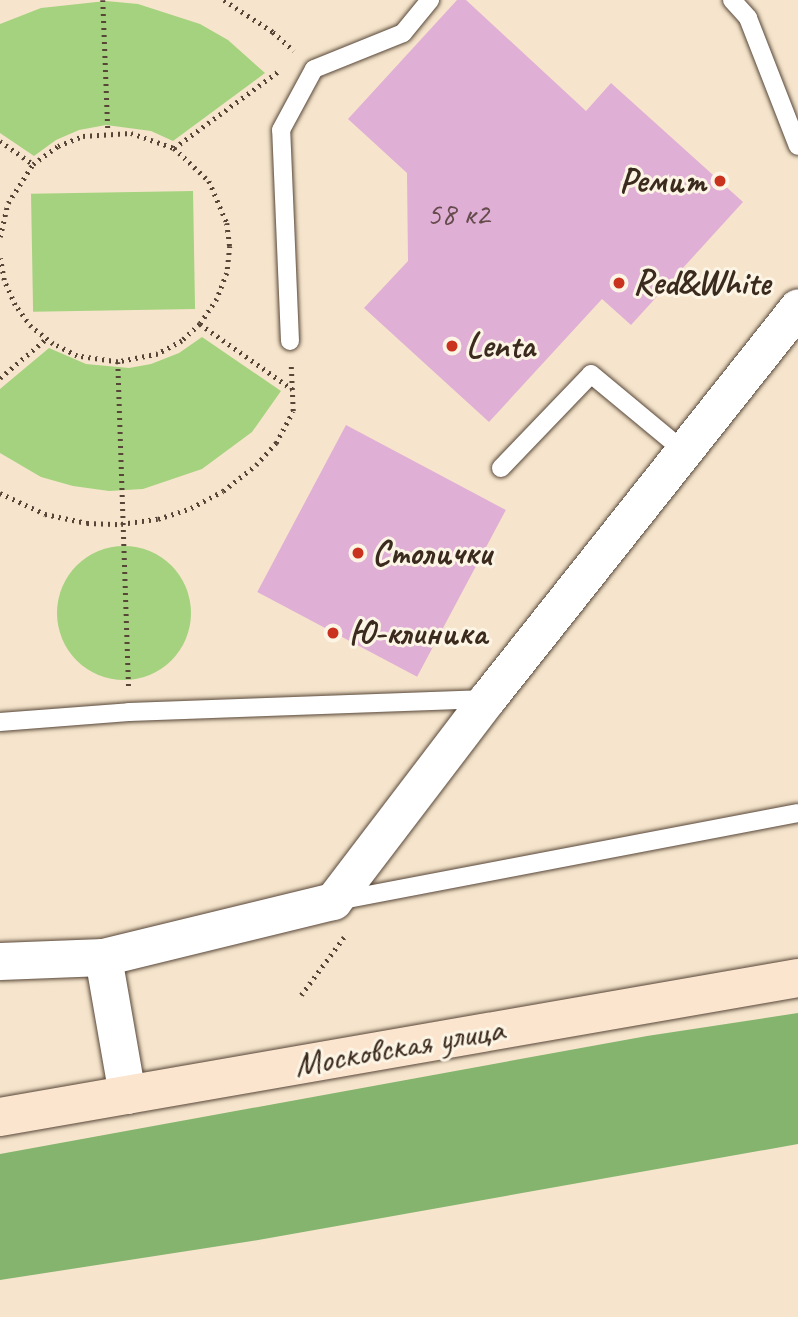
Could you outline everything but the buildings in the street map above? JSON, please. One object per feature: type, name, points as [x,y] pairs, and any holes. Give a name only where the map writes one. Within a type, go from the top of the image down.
[{"type":"main road","name":"Московская улица","points":[[0,1117],[798,978]]},
{"type":"street","points":[[0,961],[103,957],[333,901],[487,699],[798,307]]},
{"type":"street","points":[[103,957],[127,1095]]},
{"type":"lane","points":[[290,341],[281,130],[314,69],[403,33],[430,0]]},
{"type":"lane","points":[[732,0],[748,18],[798,146]]},
{"type":"lane","points":[[501,468],[591,374],[685,452]]},
{"type":"lane","points":[[0,722],[130,712],[487,699]]},
{"type":"lane","points":[[333,901],[798,813]]},
{"type":"path","points":[[103,0],[108,132]]},
{"type":"path","points":[[224,0],[274,33],[314,69]]},
{"type":"path","points":[[174,148],[300,55]]},
{"type":"path","points":[[0,237],[8,203],[33,164],[58,146],[83,136],[108,132],[131,133],[174,148],[209,181],[227,223],[230,246],[227,274],[217,299],[200,324],[182,341],[158,354],[118,362],[77,356],[46,339],[31,327],[15,305],[4,280],[0,258]]},
{"type":"path","points":[[0,142],[33,164]]},
{"type":"path","points":[[200,324],[292,389]]},
{"type":"path","points":[[0,378],[46,339]]},
{"type":"path","points":[[0,492],[45,514],[86,523],[121,524],[180,512],[223,491],[256,465],[276,443],[293,411],[290,341]]},
{"type":"path","points":[[118,362],[121,524],[128,677]]},
{"type":"green space","points":[[106,1],[138,4],[200,24],[228,40],[265,73],[173,141],[151,131],[106,125],[79,130],[56,140],[34,156],[0,133],[0,24],[41,8]]},
{"type":"green space","points":[[193,191],[195,309],[33,312],[31,194]]},
{"type":"green space","points":[[202,337],[281,391],[252,432],[202,469],[143,489],[109,491],[73,486],[41,477],[0,453],[0,389],[49,348],[86,364],[129,368],[151,364],[179,353]]},
{"type":"green space","points":[[124,546],[150,551],[171,566],[186,587],[191,613],[186,639],[171,660],[150,675],[124,680],[98,675],[77,660],[62,639],[57,613],[62,587],[77,566],[98,551]]},
{"type":"green space","points":[[798,1013],[798,1144],[252,1241],[0,1280],[0,1154],[647,1036]]},
{"type":"place","name":"Ремит","points":[[720,181]]},
{"type":"place","name":"Red&White","points":[[619,283]]},
{"type":"place","name":"Lenta","points":[[452,346]]},
{"type":"place","name":"Столички","points":[[358,553]]},
{"type":"place","name":"Ю-клиника","points":[[333,633]]}]
